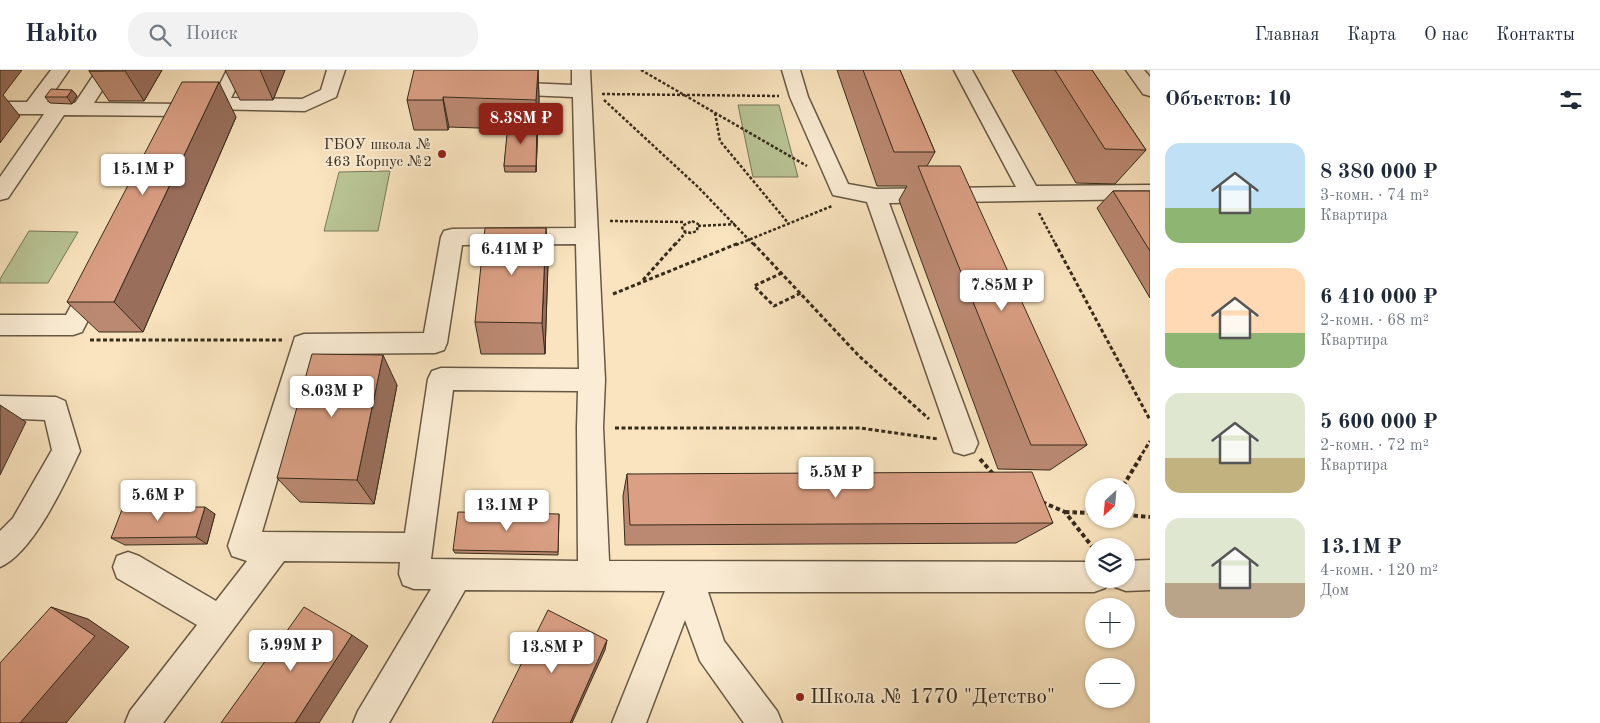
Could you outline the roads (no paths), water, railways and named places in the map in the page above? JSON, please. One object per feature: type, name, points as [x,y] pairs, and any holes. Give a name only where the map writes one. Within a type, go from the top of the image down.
[{"type":"lane","points":[[33,108],[60,70]]},
{"type":"lane","points":[[81,109],[106,70]]},
{"type":"lane","points":[[187,113],[224,94],[236,70]]},
{"type":"lane","points":[[0,108],[58,108],[187,113],[306,105],[329,93],[336,70]]},
{"type":"lane","points":[[791,70],[799,96],[836,182],[876,196],[1150,192]]},
{"type":"lane","points":[[963,70],[1030,194]]},
{"type":"lane","points":[[1135,70],[1150,90]]},
{"type":"lane","points":[[482,88],[562,89],[581,82],[592,380],[590,427],[594,576]]},
{"type":"lane","points":[[0,194],[58,108]]},
{"type":"lane","points":[[876,196],[964,443]]},
{"type":"lane","points":[[418,548],[244,546],[304,344],[435,343],[452,237],[587,228]]},
{"type":"lane","points":[[0,325],[73,325],[104,265]]},
{"type":"lane","points":[[592,380],[441,379],[414,574],[456,576],[1085,577]]},
{"type":"lane","points":[[0,407],[56,409],[66,451],[24,528],[0,552]]},
{"type":"lane","points":[[142,723],[277,546]]},
{"type":"lane","points":[[128,567],[220,621]]},
{"type":"lane","points":[[1135,575],[1150,574]]},
{"type":"lane","points":[[370,723],[456,576]]},
{"type":"lane","points":[[629,723],[687,576]]},
{"type":"lane","points":[[687,576],[711,650],[764,723]]},
{"type":"place","name":"ГБОУ школа № 463 Корпус №2","points":[[442,154]]},
{"type":"place","name":"Школа № 1770 \"Детство\"","points":[[800,697]]}]
